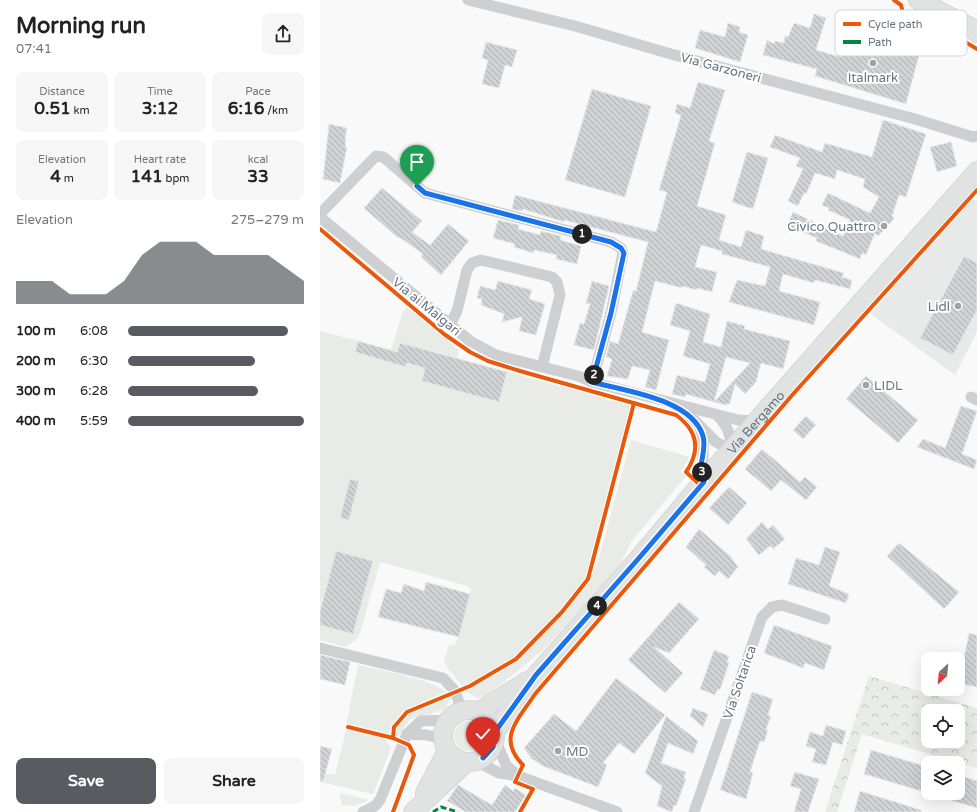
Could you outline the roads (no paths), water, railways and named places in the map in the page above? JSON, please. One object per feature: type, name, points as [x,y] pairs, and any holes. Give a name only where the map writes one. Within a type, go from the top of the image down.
[{"type":"main road","points":[[918,0],[937,10]]},
{"type":"main road","points":[[967,26],[976,31]]},
{"type":"main road","name":"Via Bergamo","points":[[413,812],[472,762],[489,753],[495,736],[536,675],[639,558],[756,421],[977,171]]},
{"type":"main road","name":"Via Bergamo","points":[[413,812],[435,777],[445,745],[444,729],[463,714],[536,675]]},
{"type":"main road","points":[[463,714],[489,720],[495,736]]},
{"type":"main road","points":[[445,745],[453,757],[472,762]]},
{"type":"street","name":"Via Garzoneri","points":[[468,0],[575,26],[671,54],[915,119],[976,138]]},
{"type":"street","points":[[320,215],[376,156],[383,157],[388,160],[425,193],[588,236],[616,245],[624,253],[611,313],[592,382]]},
{"type":"street","name":"Via ai Malgari","points":[[320,215],[450,325],[470,341],[488,352],[578,376],[592,382],[738,420],[756,421]]},
{"type":"street","points":[[450,325],[457,310],[467,270],[472,263],[481,260],[552,277],[558,282],[560,295],[542,367]]},
{"type":"street","name":"Via ai Malgari","points":[[663,400],[686,412],[716,442],[731,450]]},
{"type":"street","points":[[716,414],[728,429],[731,438],[731,450]]},
{"type":"street","name":"Via ai Malgari","points":[[699,425],[704,437],[705,448],[701,468],[704,482]]},
{"type":"street","name":"Via Soltarica","points":[[694,812],[762,617],[772,607],[782,605],[825,618]]},
{"type":"street","points":[[320,648],[443,678],[455,691],[463,714],[421,722],[407,734],[380,800],[375,806],[363,812]]},
{"type":"street","points":[[407,734],[427,735],[445,745]]},
{"type":"street","points":[[495,736],[500,754],[506,765],[518,776]]},
{"type":"street","points":[[472,762],[499,773],[518,776],[594,808],[617,812]]},
{"type":"place","name":"Italmark","points":[[873,63]]},
{"type":"place","name":"Civico Quattro","points":[[884,226]]},
{"type":"place","name":"Lidl","points":[[958,306]]},
{"type":"place","name":"LIDL","points":[[866,385]]},
{"type":"place","name":"MD","points":[[558,751]]}]
